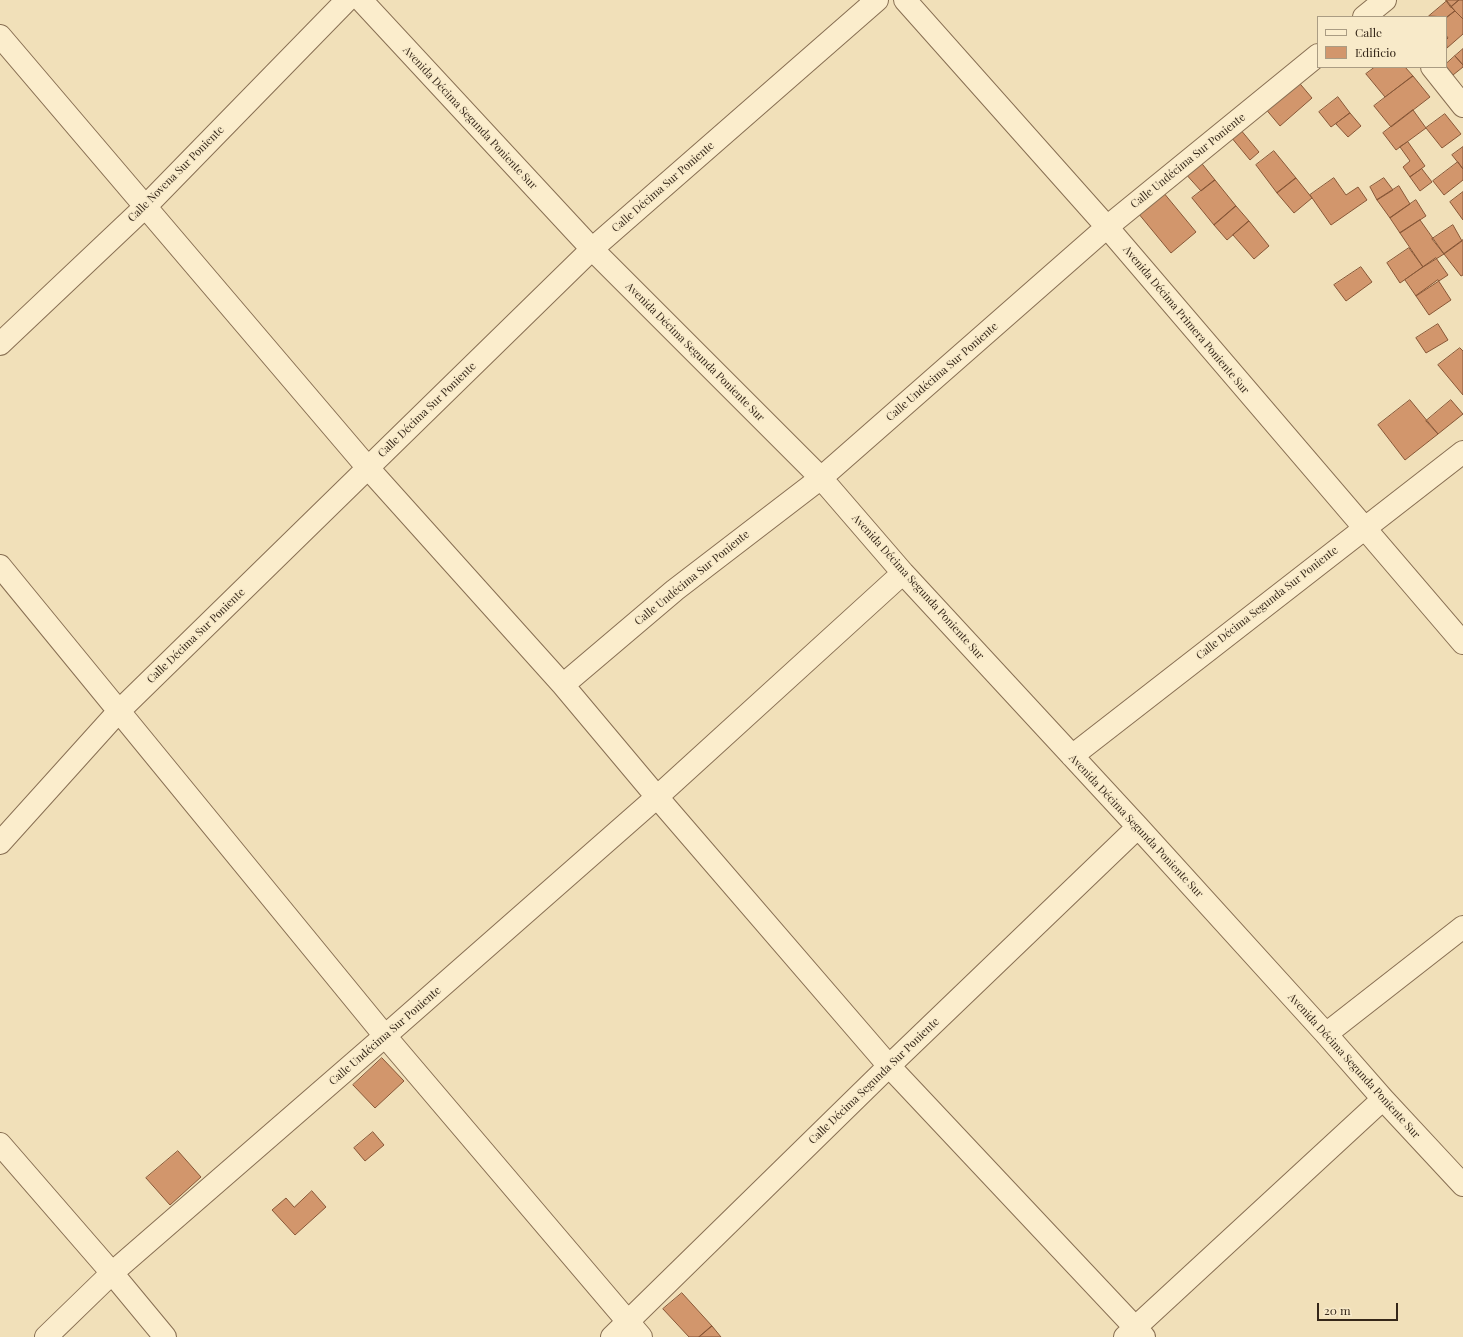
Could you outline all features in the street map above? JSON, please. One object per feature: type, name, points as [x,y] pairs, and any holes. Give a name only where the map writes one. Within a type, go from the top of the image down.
[{"type":"street","name":"Calle Novena Sur Poniente","points":[[0,344],[146,206],[347,0]]},
{"type":"street","name":"Avenida Décima Segunda Poniente Sur","points":[[361,0],[592,249],[821,478],[903,573],[1138,827],[1383,1099],[1463,1185]]},
{"type":"street","name":"Calle Décima Sur Poniente","points":[[0,843],[118,712],[592,249],[877,0]]},
{"type":"street","name":"Avenida Décima Primera Poniente Sur","points":[[905,0],[1107,227],[1463,642]]},
{"type":"street","points":[[1366,16],[1384,5]]},
{"type":"street","points":[[0,36],[368,468],[563,685],[657,797],[889,1066],[1135,1334],[1383,1099]]},
{"type":"street","name":"Calle Undécima Sur Poniente","points":[[563,685],[675,590],[821,478],[1107,227],[1317,56]]},
{"type":"street","points":[[1433,68],[1463,106]]},
{"type":"street","name":"Calle Décima Segunda Sur Poniente","points":[[1072,756],[1463,452]]},
{"type":"street","points":[[0,566],[627,1332]]},
{"type":"street","name":"Calle Undécima Sur Poniente","points":[[46,1337],[112,1273],[657,797],[903,573]]},
{"type":"street","name":"Calle Décima Segunda Sur Poniente","points":[[627,1332],[889,1066],[1138,827]]},
{"type":"street","points":[[1326,1034],[1463,927]]},
{"type":"street","points":[[0,1144],[112,1273],[165,1337]]},
{"type":"building","points":[[1446,0],[1459,0],[1451,7]]},
{"type":"building","points":[[1459,0],[1463,0],[1463,19],[1451,7]]},
{"type":"building","points":[[1447,1],[1455,11],[1447,17],[1447,16],[1429,16]]},
{"type":"building","points":[[1455,11],[1463,19],[1463,34],[1447,48],[1448,38],[1447,17]]},
{"type":"building","points":[[1463,49],[1463,65],[1455,56]]},
{"type":"building","points":[[1455,56],[1463,67],[1453,75],[1447,68],[1447,63]]},
{"type":"building","points":[[1374,68],[1406,68],[1413,76],[1385,97],[1366,74]]},
{"type":"building","points":[[1413,76],[1430,97],[1391,127],[1374,106]]},
{"type":"building","points":[[1296,79],[1312,98],[1280,126],[1264,107]]},
{"type":"building","points":[[1338,97],[1350,113],[1331,127],[1319,112]]},
{"type":"building","points":[[1413,110],[1426,128],[1396,150],[1383,133]]},
{"type":"building","points":[[1350,113],[1361,126],[1348,137],[1336,124]]},
{"type":"building","points":[[1445,114],[1461,134],[1442,148],[1426,128]]},
{"type":"building","points":[[1240,129],[1259,152],[1250,160],[1231,137]]},
{"type":"building","points":[[1408,142],[1425,166],[1410,177],[1403,167],[1410,161],[1400,147]]},
{"type":"building","points":[[1463,147],[1463,169],[1452,155]]},
{"type":"building","points":[[1274,151],[1296,178],[1277,193],[1256,165]]},
{"type":"building","points":[[1199,160],[1215,180],[1201,191],[1184,172]]},
{"type":"building","points":[[1458,162],[1463,169],[1463,180],[1444,195],[1433,181]]},
{"type":"building","points":[[1422,169],[1432,182],[1420,191],[1410,177]]},
{"type":"building","points":[[1296,178],[1312,198],[1294,213],[1277,193]]},
{"type":"building","points":[[1334,178],[1346,195],[1358,187],[1367,200],[1331,225],[1310,195]]},
{"type":"building","points":[[1384,178],[1393,190],[1377,200],[1370,187]]},
{"type":"building","points":[[1215,180],[1236,206],[1214,225],[1192,198]]},
{"type":"building","points":[[1399,186],[1410,204],[1390,218],[1377,200]]},
{"type":"building","points":[[1163,192],[1196,232],[1171,253],[1138,213]]},
{"type":"building","points":[[1463,192],[1463,220],[1450,202]]},
{"type":"building","points":[[1416,200],[1426,216],[1400,233],[1390,218]]},
{"type":"building","points":[[1236,206],[1249,221],[1227,240],[1214,225]]},
{"type":"building","points":[[1420,220],[1444,254],[1423,267],[1400,233]]},
{"type":"building","points":[[1249,221],[1269,246],[1254,259],[1233,235]]},
{"type":"building","points":[[1453,225],[1462,241],[1444,254],[1432,239]]},
{"type":"building","points":[[1463,240],[1463,275],[1461,276],[1444,254]]},
{"type":"building","points":[[1409,248],[1423,267],[1400,283],[1387,263]]},
{"type":"building","points":[[1436,258],[1448,275],[1416,296],[1405,280]]},
{"type":"building","points":[[1361,267],[1372,282],[1346,301],[1334,285]]},
{"type":"building","points":[[1438,280],[1451,300],[1429,315],[1416,296]]},
{"type":"building","points":[[1438,324],[1448,340],[1426,353],[1416,338]]},
{"type":"building","points":[[1460,348],[1463,351],[1463,395],[1438,365]]},
{"type":"building","points":[[1410,400],[1438,434],[1405,460],[1378,425]]},
{"type":"building","points":[[1451,400],[1463,414],[1438,434],[1426,421]]},
{"type":"building","points":[[382,1058],[404,1081],[375,1108],[353,1085]]},
{"type":"building","points":[[373,1132],[384,1145],[365,1161],[354,1148]]},
{"type":"building","points":[[178,1151],[201,1177],[170,1205],[146,1178]]},
{"type":"building","points":[[312,1191],[326,1207],[295,1235],[272,1210],[286,1198],[294,1207]]},
{"type":"building","points":[[682,1293],[712,1326],[699,1337],[689,1337],[663,1309]]},
{"type":"building","points":[[712,1326],[721,1337],[699,1337]]}]
